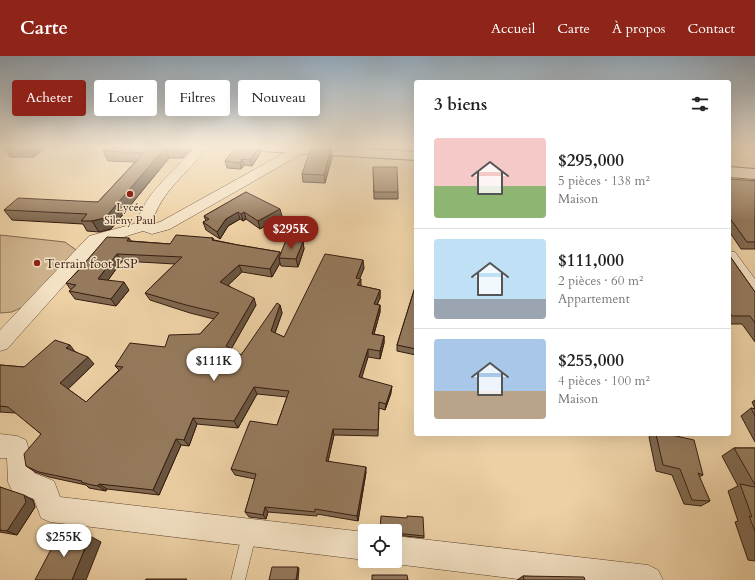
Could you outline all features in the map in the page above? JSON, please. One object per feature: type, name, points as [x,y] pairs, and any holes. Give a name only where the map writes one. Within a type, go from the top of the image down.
[{"type":"main road","points":[[731,172],[755,174]]},
{"type":"street","points":[[144,226],[146,213],[158,193],[178,171]]},
{"type":"street","points":[[0,343],[95,240],[144,226],[152,229],[165,226],[261,171]]},
{"type":"street","points":[[731,259],[755,292]]},
{"type":"street","points":[[0,446],[17,448],[21,464],[20,482],[46,490],[50,509],[358,545]]},
{"type":"street","points":[[402,551],[648,580]]},
{"type":"lane","points":[[238,580],[249,533]]},
{"type":"shaded area","name":"Terrain foot LSP","points":[[0,235],[65,242],[79,252],[42,298],[12,312],[0,313]]},
{"type":"building","points":[[127,171],[145,171],[105,218],[92,221],[81,221],[87,214],[4,210],[18,198],[98,202]]},
{"type":"building","points":[[303,171],[325,171],[324,175],[302,174]]},
{"type":"building","points":[[373,171],[397,171],[398,192],[374,192]]},
{"type":"building","points":[[731,179],[755,181],[755,242],[747,242],[731,220]]},
{"type":"building","points":[[246,192],[280,209],[258,221],[244,212],[241,214],[238,212],[226,219],[217,232],[203,222],[209,219],[204,216]]},
{"type":"building","points":[[176,235],[213,238],[212,240],[280,252],[270,269],[239,265],[220,282],[254,298],[226,346],[241,355],[277,303],[280,305],[271,331],[284,337],[325,254],[363,260],[356,278],[361,279],[357,285],[380,290],[374,304],[380,305],[372,334],[384,336],[380,351],[368,349],[359,377],[392,386],[386,404],[379,402],[378,430],[333,429],[326,461],[366,467],[357,516],[315,509],[315,512],[265,507],[263,515],[245,512],[256,474],[231,469],[250,421],[277,425],[289,391],[254,387],[234,421],[193,418],[184,440],[176,439],[153,490],[99,484],[98,486],[92,485],[81,482],[82,481],[39,472],[26,466],[24,454],[41,434],[8,407],[0,406],[0,365],[24,367],[55,340],[70,345],[66,348],[88,357],[60,383],[86,402],[123,367],[115,366],[130,343],[165,347],[169,335],[200,334],[219,313],[145,293],[182,257],[117,254],[98,279],[124,282],[111,299],[69,291],[76,285],[66,283],[107,237],[129,238],[127,241],[170,244]]},
{"type":"building","points":[[286,240],[303,242],[296,259],[279,258]]},
{"type":"building","points":[[731,258],[755,292],[755,323],[750,316],[732,316]]},
{"type":"building","points":[[414,290],[414,349],[397,345]]},
{"type":"building","points":[[751,408],[755,409],[755,416]]},
{"type":"building","points":[[656,436],[676,436],[694,440],[703,475],[698,473],[710,501],[692,500],[680,469],[663,465]]},
{"type":"building","points":[[734,448],[755,448],[755,485]]},
{"type":"building","points":[[740,484],[755,487],[755,531],[749,516],[752,517]]},
{"type":"building","points":[[0,487],[24,495],[26,502],[7,531],[0,530]]},
{"type":"building","points":[[381,516],[407,518],[407,516],[423,517],[424,536],[402,534],[402,524],[380,524]]},
{"type":"building","points":[[59,534],[90,536],[72,580],[35,580]]},
{"type":"building","points":[[272,567],[298,567],[296,580],[269,580]]},
{"type":"building","points":[[372,575],[407,575],[408,580],[372,580]]},
{"type":"building","points":[[523,576],[584,577],[585,580],[524,580]]},
{"type":"building","points":[[146,579],[187,579],[145,580]]},
{"type":"place","name":"Lycée Sileny Paul","points":[[130,194]]},
{"type":"place","name":"Terrain foot LSP","points":[[37,263]]}]
